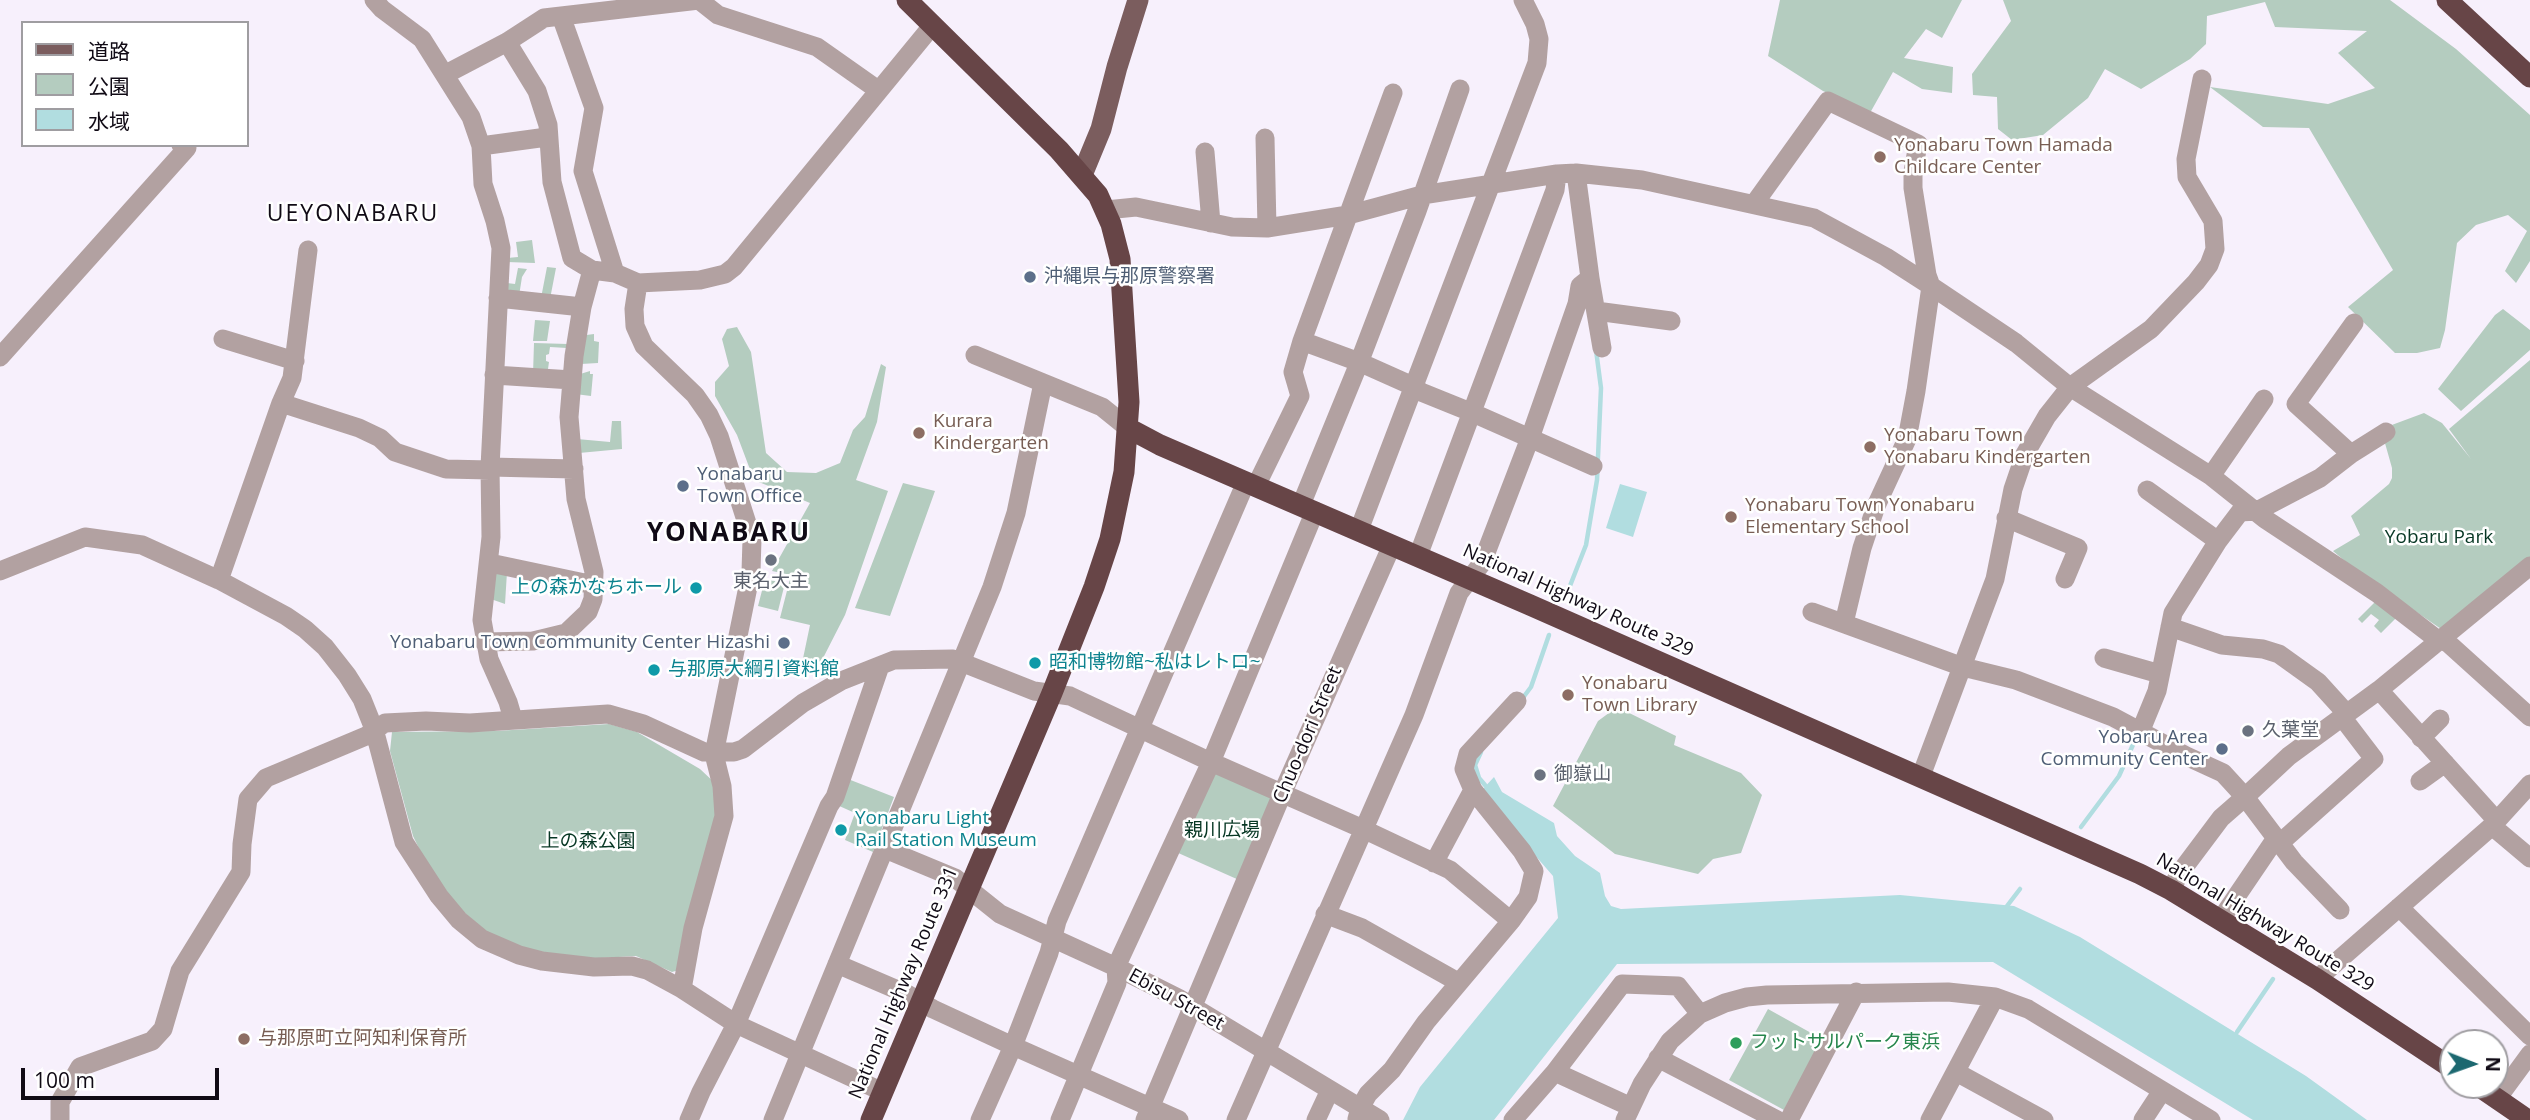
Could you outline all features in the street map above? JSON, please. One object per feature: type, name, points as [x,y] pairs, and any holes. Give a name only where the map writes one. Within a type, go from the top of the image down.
[{"type":"highway","points":[[907,0],[1098,194],[1106,211],[1120,259],[1129,384],[1128,428]]},
{"type":"highway","points":[[2447,0],[2530,76]]},
{"type":"highway","name":"National Highway Route 329","points":[[1128,428],[2072,842],[2171,890],[2221,919],[2439,1060]]},
{"type":"highway","name":"National Highway Route 331","points":[[871,1120],[1052,693],[1094,587],[1110,539],[1124,472],[1128,428]]},
{"type":"highway","points":[[2497,1099],[2520,1118]]},
{"type":"main road","points":[[1082,175],[1101,129],[1116,67],[1138,0]]},
{"type":"street","points":[[374,0],[422,39],[471,117],[481,146],[483,184],[501,248],[490,469],[490,563],[483,606],[484,642],[513,719]]},
{"type":"street","points":[[446,74],[507,42],[544,18],[699,0],[718,15],[817,47],[878,90]]},
{"type":"street","points":[[1359,530],[1537,63],[1539,39],[1523,0]]},
{"type":"street","points":[[561,16],[594,108],[583,170],[615,273]]},
{"type":"street","points":[[507,42],[537,92],[548,125],[552,182],[572,258],[592,271],[615,273],[638,282],[700,281],[714,278],[734,267],[932,26]]},
{"type":"street","points":[[1921,776],[1995,579],[2006,518],[2025,454],[2047,416],[2070,387],[2151,329],[2209,265],[2215,249],[2213,220],[2189,181],[2186,159],[2202,79]]},
{"type":"street","points":[[1060,1120],[1117,983],[1116,967],[1211,762],[1308,508],[1460,89]]},
{"type":"street","points":[[980,1120],[1013,1046],[1049,953],[1051,936],[1141,728],[1251,484],[1300,396],[1293,372],[1302,341],[1394,93]]},
{"type":"street","points":[[1754,204],[1828,101],[1918,144],[1913,188],[1931,286],[1916,391],[1907,439],[1876,506],[1862,548],[1844,623]]},
{"type":"street","points":[[481,146],[547,137]]},
{"type":"street","points":[[1265,138],[1267,228]]},
{"type":"street","points":[[0,357],[187,148],[185,147]]},
{"type":"street","points":[[2189,181],[2200,151]]},
{"type":"street","points":[[1205,152],[1211,223]]},
{"type":"street","points":[[1567,174],[1602,348]]},
{"type":"street","points":[[1419,556],[1555,190],[1567,174]]},
{"type":"street","points":[[1106,211],[1136,207],[1211,223],[1267,228],[1348,215],[1422,195],[1567,174],[1642,180],[1814,218],[1886,257],[1931,286],[2016,343],[2070,387],[2211,476],[2265,519],[2440,639],[2530,717]]},
{"type":"street","points":[[219,580],[281,403],[292,379],[309,250]]},
{"type":"street","points":[[484,642],[533,641],[566,633],[588,612],[593,598],[594,572],[576,499],[569,417],[582,307],[592,271]]},
{"type":"street","points":[[1236,1120],[1414,715],[1459,593],[1482,563],[1530,438],[1577,304],[1580,286],[1590,278]]},
{"type":"street","points":[[638,282],[634,309],[635,326],[644,346],[695,395],[709,415],[719,436],[752,539],[751,572],[713,754],[722,786],[724,816],[692,928],[682,989]]},
{"type":"street","points":[[498,298],[582,307]]},
{"type":"street","points":[[1596,311],[1671,321]]},
{"type":"street","points":[[2351,454],[2296,404],[2354,323]]},
{"type":"street","points":[[223,339],[295,361]]},
{"type":"street","points":[[1302,341],[1359,362],[1415,387],[1421,393],[1593,466]]},
{"type":"street","points":[[975,355],[1102,407],[1128,428]]},
{"type":"street","points":[[494,375],[572,380]]},
{"type":"street","points":[[773,1120],[962,663],[1010,534],[1023,485],[1043,383]]},
{"type":"street","points":[[2211,476],[2264,399]]},
{"type":"street","points":[[281,403],[359,428],[380,438],[395,452],[446,470],[574,469]]},
{"type":"street","points":[[2141,730],[2151,709],[2173,613],[2218,541],[2240,512],[2257,511],[2320,478],[2386,432]]},
{"type":"street","points":[[2147,490],[2218,541]]},
{"type":"street","points":[[2006,518],[2078,548],[2065,579]]},
{"type":"street","points":[[0,571],[85,537],[142,545],[219,580],[286,616],[325,648],[362,699],[374,729],[404,842],[439,896],[459,920],[482,939],[519,955],[572,965],[632,966],[647,970],[736,1024],[883,1092]]},
{"type":"street","name":"Chuo-dori Street","points":[[1148,1113],[1282,794],[1392,545]]},
{"type":"street","points":[[490,563],[594,584]]},
{"type":"street","points":[[2171,890],[2179,874],[2221,818],[2289,756],[2379,690],[2530,566]]},
{"type":"street","points":[[1812,612],[1963,667],[2016,680],[2113,717],[2223,773],[2245,797],[2294,862],[2340,910]]},
{"type":"street","points":[[2170,627],[2222,645],[2263,649],[2279,654],[2318,682],[2375,759],[2278,840],[2221,919]]},
{"type":"street","points":[[2104,658],[2160,674]]},
{"type":"street","points":[[60,1120],[60,1102],[80,1067],[152,1041],[163,1029],[180,971],[241,872],[248,799],[266,778],[366,736],[385,723],[470,723],[608,714],[643,723],[691,748],[713,754],[743,749],[803,703],[841,681],[894,660],[953,659],[1034,691],[1070,696],[1363,829],[1450,870],[1511,921]]},
{"type":"street","points":[[689,1120],[736,1024],[835,797],[880,666]]},
{"type":"street","points":[[2379,690],[2445,763],[2495,824],[2530,858]]},
{"type":"street","points":[[1367,1116],[1368,1094],[1392,1070],[1426,1022],[1528,897],[1534,871],[1522,850],[1473,790],[1464,769],[1468,754],[1517,701]]},
{"type":"street","points":[[2421,738],[2440,719]]},
{"type":"street","points":[[2420,781],[2445,763]]},
{"type":"street","points":[[2317,979],[2495,824],[2530,784]]},
{"type":"street","points":[[1434,863],[1473,790]]},
{"type":"street","name":"Ebisu Street","points":[[885,849],[955,878],[1000,914],[1116,967],[1192,1006],[1330,1090],[1367,1116]]},
{"type":"street","points":[[2399,907],[2530,1036]]},
{"type":"street","points":[[1325,914],[1362,928],[1458,982]]},
{"type":"street","points":[[837,964],[1078,1075],[1148,1113],[1179,1120]]},
{"type":"street","points":[[1513,1120],[1555,1072],[1622,984],[1678,986],[1700,1014]]},
{"type":"street","points":[[1789,1120],[1856,992]]},
{"type":"street","points":[[1555,1072],[1628,1114],[1658,1058],[1671,1041],[1700,1014],[1747,997],[1856,992],[1948,992],[1995,997],[2013,1002],[2046,1018],[2211,1120]]},
{"type":"street","points":[[1930,1120],[1995,997]]},
{"type":"street","points":[[2509,1083],[2530,1054]]},
{"type":"street","points":[[1658,1058],[1777,1120]]},
{"type":"street","points":[[1956,1072],[2044,1120]]},
{"type":"street","points":[[1316,1120],[1330,1090]]},
{"type":"street","points":[[2143,1120],[2162,1091]]},
{"type":"green space","points":[[1780,0],[1962,0],[1942,38],[1926,29],[1904,58],[1953,67],[1952,93],[1922,89],[1893,72],[1870,113],[1823,91],[1768,56]]},
{"type":"green space","points":[[2003,0],[2390,0],[2456,49],[2530,115],[2530,261],[2516,283],[2505,271],[2527,231],[2508,215],[2476,225],[2457,243],[2440,348],[2417,353],[2395,353],[2348,307],[2393,270],[2309,128],[2263,127],[2210,87],[2328,104],[2375,88],[2338,53],[2367,31],[2275,27],[2265,2],[2207,16],[2206,44],[2190,59],[2141,89],[2105,69],[2088,98],[2043,135],[2012,140],[1998,129],[1997,97],[1973,95],[1972,74],[2011,21]]},
{"type":"green space","points":[[532,240],[535,263],[507,262],[507,258],[518,257],[516,242]]},
{"type":"green space","points":[[547,267],[556,268],[550,299],[541,298]]},
{"type":"green space","points":[[518,268],[527,269],[522,277],[519,296],[506,295],[507,283],[515,284]]},
{"type":"green space","points":[[2503,309],[2530,330],[2530,350],[2461,411],[2438,389],[2495,315]]},
{"type":"green space","points":[[535,320],[550,321],[547,341],[533,341]]},
{"type":"green space","points":[[737,327],[751,352],[766,453],[787,472],[816,473],[840,463],[853,430],[865,417],[881,364],[886,367],[877,422],[856,480],[888,491],[845,615],[820,664],[801,668],[810,625],[780,618],[791,575],[772,571],[810,503],[754,480],[737,435],[715,396],[715,382],[729,366],[722,339],[727,329]]},
{"type":"green space","points":[[594,334],[594,341],[599,342],[598,363],[581,364],[579,336]]},
{"type":"green space","points":[[534,343],[568,344],[567,348],[550,347],[549,354],[546,355],[546,361],[549,362],[547,376],[533,374]]},
{"type":"green space","name":"Yobaru Park","points":[[2530,360],[2530,560],[2444,631],[2357,571],[2333,551],[2360,535],[2351,516],[2389,484],[2392,478],[2392,468],[2381,429],[2424,413],[2442,423],[2471,459],[2449,429]]},
{"type":"green space","points":[[590,371],[590,374],[593,374],[591,396],[575,394],[577,375]]},
{"type":"green space","points":[[612,421],[621,421],[622,449],[579,453],[577,439],[610,442]]},
{"type":"green space","points":[[903,483],[935,491],[890,616],[855,608]]},
{"type":"green space","points":[[492,570],[507,572],[505,604],[488,598]]},
{"type":"green space","points":[[765,579],[785,583],[778,611],[758,606]]},
{"type":"green space","points":[[2376,601],[2396,618],[2381,633],[2374,626],[2379,620],[2371,614],[2362,623],[2358,619]]},
{"type":"green space","points":[[1617,707],[1676,736],[1674,745],[1741,773],[1762,795],[1741,853],[1713,859],[1698,874],[1615,854],[1553,806],[1598,721]]},
{"type":"green space","name":"上の森公園","points":[[609,724],[637,732],[700,769],[716,784],[717,816],[679,970],[672,972],[636,956],[584,959],[520,948],[485,931],[457,906],[428,867],[413,836],[390,751],[392,732],[496,731]]},
{"type":"green space","name":"親川広場","points":[[1218,771],[1274,796],[1239,880],[1176,852],[1210,776]]},
{"type":"green space","points":[[848,779],[894,797],[873,852],[845,840],[855,813],[837,805]]},
{"type":"green space","points":[[1768,1009],[1822,1039],[1784,1110],[1729,1080]]},
{"type":"water","points":[[1620,484],[1647,492],[1633,537],[1606,528]]},
{"type":"water","points":[[1494,777],[1502,792],[1554,823],[1557,836],[1575,856],[1600,873],[1605,896],[1611,906],[1621,909],[1900,895],[2014,906],[2080,937],[2306,1076],[2367,1120],[2253,1120],[1993,962],[1617,964],[1494,1120],[1403,1120],[1420,1087],[1558,918],[1553,876],[1480,792]]},
{"type":"waterway","points":[[1566,596],[1586,545],[1597,480],[1601,388],[1596,350]]},
{"type":"waterway","points":[[1522,699],[1531,687],[1549,635]]},
{"type":"waterway","points":[[2081,827],[2119,776],[2136,738]]},
{"type":"waterway","points":[[1481,752],[1475,765],[1479,778],[1485,785]]},
{"type":"waterway","points":[[2007,906],[2020,889]]},
{"type":"waterway","points":[[2237,1032],[2273,979]]},
{"type":"place","name":"Yonabaru Town Hamada Childcare Center","points":[[1880,157]]},
{"type":"place","name":"沖縄県与那原警察署","points":[[1030,277]]},
{"type":"place","name":"Kurara Kindergarten","points":[[919,433]]},
{"type":"place","name":"Yonabaru Town Yonabaru Kindergarten","points":[[1870,447]]},
{"type":"place","name":"Yonabaru Town Office","points":[[683,486]]},
{"type":"place","name":"Yonabaru Town Yonabaru Elementary School","points":[[1731,517]]},
{"type":"place","name":"東名大主","points":[[771,560]]},
{"type":"place","name":"上の森かなちホール","points":[[696,588]]},
{"type":"place","name":"Yonabaru Town Community Center Hizashi","points":[[784,643]]},
{"type":"place","name":"昭和博物館~私はレトロ~","points":[[1035,663]]},
{"type":"place","name":"与那原大綱引資料館","points":[[654,670]]},
{"type":"place","name":"Yonabaru Town Library","points":[[1568,695]]},
{"type":"place","name":"久葉堂","points":[[2248,731]]},
{"type":"place","name":"Yobaru Area Community Center","points":[[2222,749]]},
{"type":"place","name":"御嶽山","points":[[1540,775]]},
{"type":"place","name":"Yonabaru Light Rail Station Museum","points":[[841,830]]},
{"type":"place","name":"与那原町立阿知利保育所","points":[[244,1039]]},
{"type":"place","name":"フットサルパーク東浜","points":[[1736,1043]]},
{"type":"district","name":"UEYONABARU","points":[[353,214]]},
{"type":"district","name":"YONABARU","points":[[729,534]]}]
